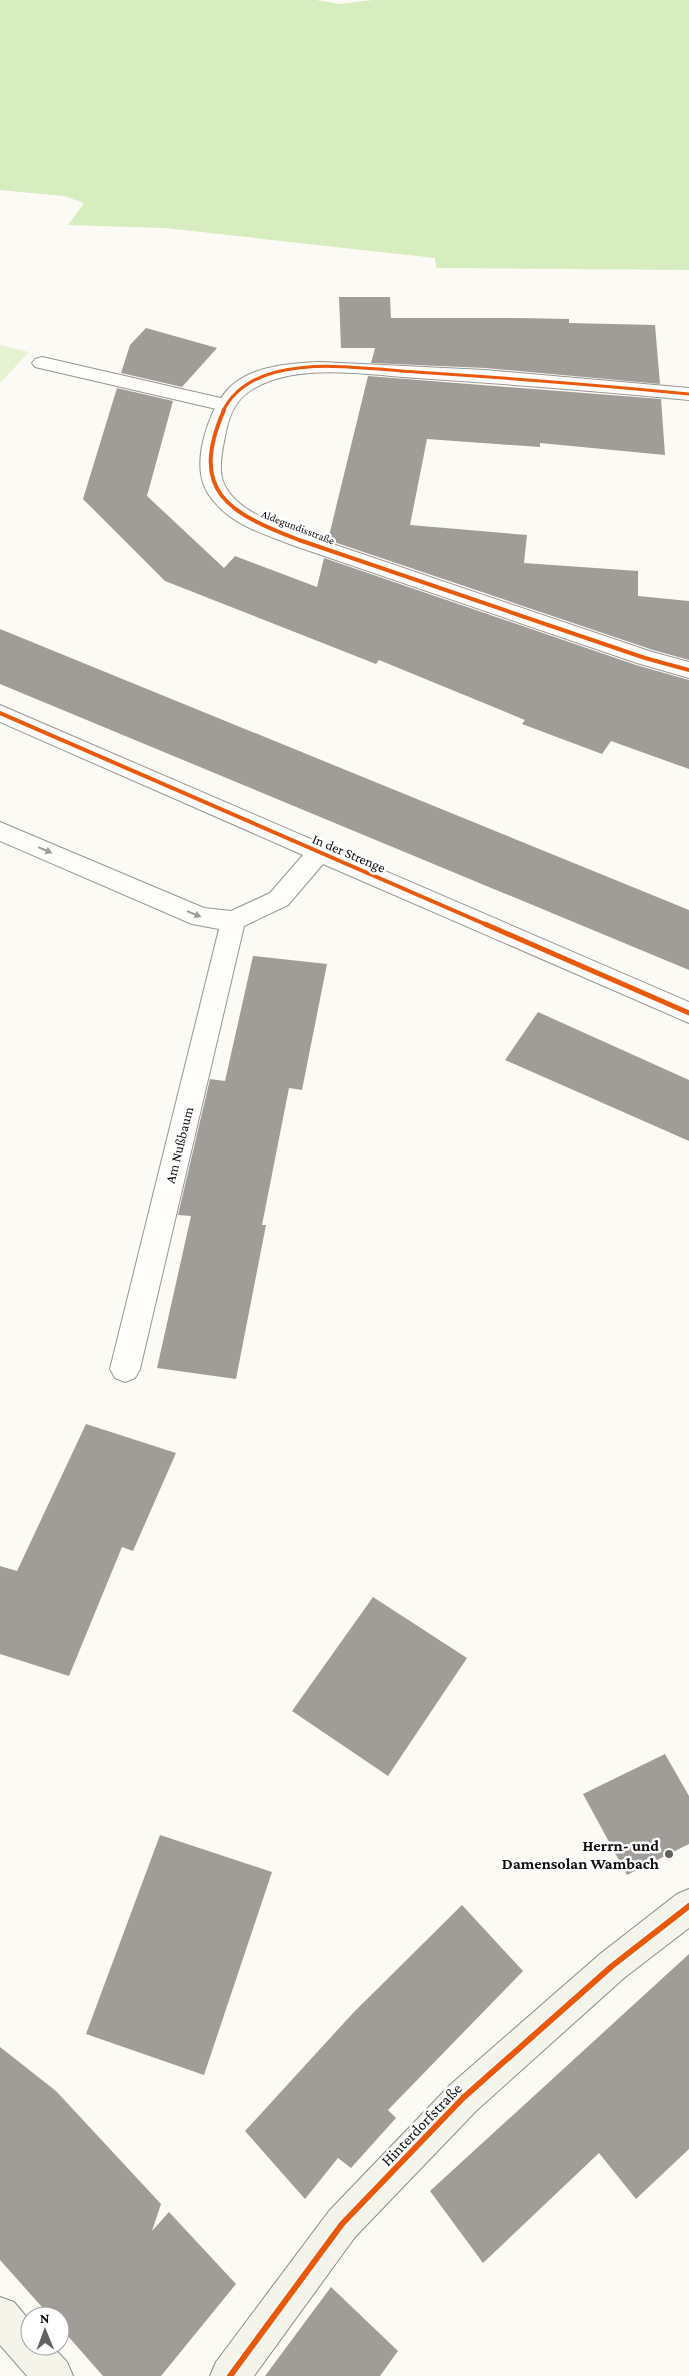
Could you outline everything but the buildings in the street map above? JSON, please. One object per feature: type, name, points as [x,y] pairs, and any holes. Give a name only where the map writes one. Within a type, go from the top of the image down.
[{"type":"street","points":[[42,363],[226,405]]},
{"type":"street","name":"Aldegundisstraße","points":[[689,394],[514,377],[347,368],[289,370],[263,376],[242,387],[226,405],[214,438],[212,482],[232,508],[260,525],[617,648],[689,670]]},
{"type":"street","name":"In der Strenge","points":[[0,713],[689,1013]]},
{"type":"street","points":[[0,831],[201,917],[233,921]]},
{"type":"street","name":"In der Strenge","points":[[233,921],[279,899],[319,852]]},
{"type":"street","name":"Am Nußbaum","points":[[125,1369],[233,921]]},
{"type":"street","name":"Hinterdorfstraße","points":[[230,2376],[342,2224],[463,2098],[612,1966],[689,1906]]},
{"type":"street","points":[[0,2316],[52,2376]]},
{"type":"green space","points":[[0,0],[316,0],[339,4],[373,0],[689,0],[689,270],[436,268],[435,258],[165,228],[68,225],[84,203],[64,196],[0,190]]},
{"type":"green space","points":[[0,345],[29,352],[0,383]]},
{"type":"cycle path","points":[[689,394],[519,378],[369,368],[321,367],[283,371],[248,383],[235,393],[229,401],[216,430],[212,451],[211,475],[213,483],[228,504],[250,519],[275,531],[645,658],[689,670]]},
{"type":"cycle path","points":[[0,713],[689,1013]]},
{"type":"cycle path","points":[[230,2376],[342,2224],[463,2098],[612,1966],[689,1906]]},
{"type":"place","name":"Herrn- und Damensolan Wambach","points":[[669,1854]]}]
